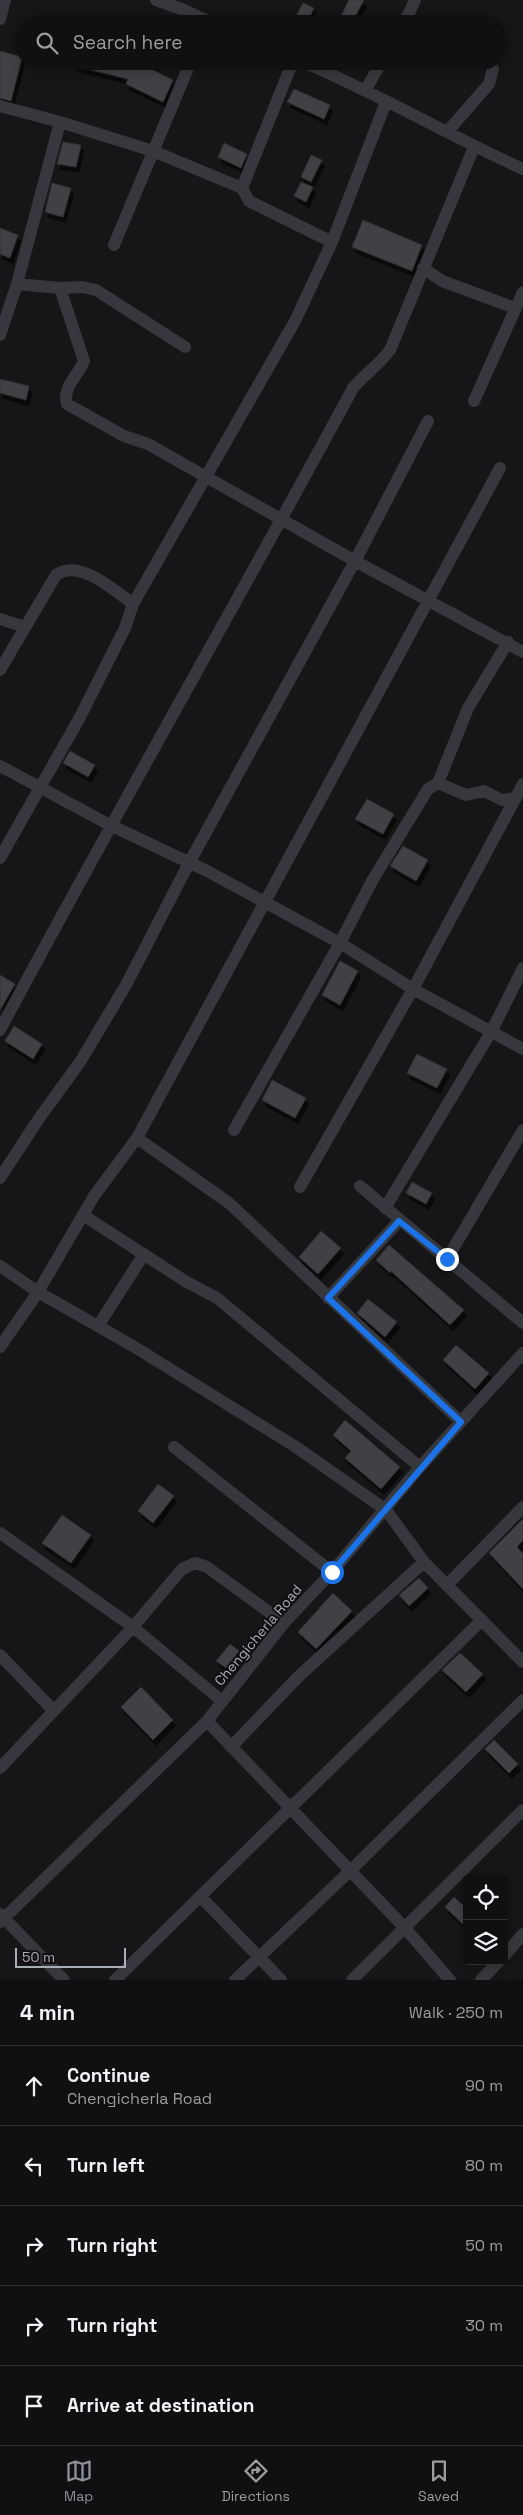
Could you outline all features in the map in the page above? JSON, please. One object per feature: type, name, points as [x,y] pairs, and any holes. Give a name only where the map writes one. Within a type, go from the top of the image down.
[{"type":"street","points":[[0,19],[5,0]]},
{"type":"street","points":[[156,0],[194,15]]},
{"type":"street","points":[[408,15],[415,0]]},
{"type":"street","points":[[114,245],[187,70]]},
{"type":"street","points":[[242,188],[289,70]]},
{"type":"street","points":[[321,70],[366,89],[386,102],[474,147],[523,168]]},
{"type":"street","points":[[366,89],[377,70]]},
{"type":"street","points":[[447,132],[489,84],[492,70]]},
{"type":"street","points":[[0,858],[79,719],[125,628],[133,604],[295,321],[332,242],[386,102]]},
{"type":"street","points":[[0,106],[60,122],[153,151],[242,188],[249,201],[332,242]]},
{"type":"street","points":[[0,335],[17,284],[60,122]]},
{"type":"street","points":[[0,1030],[110,825],[282,520],[353,388],[365,374],[380,365],[390,350],[474,147]]},
{"type":"street","points":[[423,268],[442,281],[515,308]]},
{"type":"street","points":[[17,284],[60,288],[82,287],[96,290],[185,347]]},
{"type":"street","points":[[60,288],[84,361],[68,387],[65,397],[67,404],[124,436],[148,444],[355,561],[508,642],[523,652]]},
{"type":"street","points":[[474,401],[523,292]]},
{"type":"street","points":[[0,1178],[80,1062],[126,985],[189,863],[355,561],[428,421]]},
{"type":"street","points":[[0,1347],[38,1292],[83,1215],[137,1138],[430,601],[500,468]]},
{"type":"street","points":[[0,670],[56,575],[64,569],[72,568],[100,580],[133,604]]},
{"type":"street","points":[[0,619],[25,627]]},
{"type":"street","points":[[234,1130],[340,943],[372,881],[428,789],[438,783],[468,708],[508,642]]},
{"type":"street","points":[[0,766],[110,825],[265,902],[340,943],[413,989],[523,1049]]},
{"type":"street","points":[[438,783],[466,795],[484,791],[502,800],[515,798]]},
{"type":"street","points":[[300,1188],[413,989],[523,784]]},
{"type":"street","points":[[385,1208],[491,1032],[523,968]]},
{"type":"street","points":[[447,1259],[523,1130]]},
{"type":"street","points":[[137,1138],[229,1203],[461,1422]]},
{"type":"street","points":[[0,1152],[11,1160]]},
{"type":"street","points":[[360,1186],[399,1221],[523,1323]]},
{"type":"street","points":[[83,1215],[217,1298],[420,1467]]},
{"type":"street","points":[[328,1298],[399,1221]]},
{"type":"street","points":[[98,1326],[144,1254]]},
{"type":"street","points":[[0,1266],[38,1292],[98,1326],[296,1447],[386,1510],[424,1562],[523,1662]]},
{"type":"street","name":"Chengicherla Road","points":[[1,1918],[207,1721],[284,1623],[332,1572],[386,1510],[420,1467],[523,1353]]},
{"type":"street","points":[[174,1447],[332,1572]]},
{"type":"street","points":[[447,1585],[523,1507]]},
{"type":"street","points":[[0,1533],[133,1627],[222,1702]]},
{"type":"street","points":[[231,1747],[305,1671],[424,1562]]},
{"type":"street","points":[[0,1768],[133,1627],[182,1568],[194,1563],[208,1567],[284,1623]]},
{"type":"street","points":[[115,1980],[482,1620]]},
{"type":"street","points":[[0,1654],[54,1711]]},
{"type":"street","points":[[236,1980],[350,1871],[523,1700]]},
{"type":"street","points":[[207,1721],[289,1810],[405,1928],[450,1980]]},
{"type":"street","points":[[352,1980],[523,1810]]},
{"type":"street","points":[[200,1896],[281,1980]]},
{"type":"street","points":[[1,1918],[64,1980]]},
{"type":"street","points":[[508,1951],[523,1934]]},
{"type":"street","points":[[481,1980],[495,1965]]},
{"type":"building","points":[[349,0],[364,0],[356,15],[342,15]]},
{"type":"building","points":[[303,3],[314,8],[310,15],[297,15]]},
{"type":"building","points":[[0,51],[15,55],[15,70],[19,70],[11,101],[0,98]]},
{"type":"building","points":[[91,70],[153,70],[173,80],[163,102],[126,84],[128,79]]},
{"type":"building","points":[[294,89],[330,105],[324,119],[287,102]]},
{"type":"building","points":[[63,142],[81,145],[76,167],[57,164]]},
{"type":"building","points":[[224,143],[247,154],[241,168],[218,157]]},
{"type":"building","points":[[311,155],[322,160],[311,182],[301,177]]},
{"type":"building","points":[[301,182],[313,187],[306,202],[294,196]]},
{"type":"building","points":[[52,183],[71,188],[63,217],[45,212]]},
{"type":"building","points":[[363,220],[422,245],[412,271],[352,247]]},
{"type":"building","points":[[0,228],[18,235],[10,258],[0,254]]},
{"type":"building","points":[[0,379],[29,386],[26,400],[0,393]]},
{"type":"building","points":[[70,751],[95,765],[88,777],[63,763]]},
{"type":"building","points":[[367,799],[394,814],[383,834],[355,819]]},
{"type":"building","points":[[403,846],[428,860],[416,881],[390,866]]},
{"type":"building","points":[[340,961],[358,971],[340,1005],[322,995]]},
{"type":"building","points":[[0,975],[15,984],[0,1010]]},
{"type":"building","points":[[14,1026],[42,1044],[33,1059],[5,1041]]},
{"type":"building","points":[[417,1054],[447,1069],[437,1088],[407,1073]]},
{"type":"building","points":[[272,1080],[306,1098],[295,1118],[262,1100]]},
{"type":"building","points":[[412,1182],[432,1193],[426,1204],[406,1193]]},
{"type":"building","points":[[321,1231],[341,1248],[318,1274],[299,1257]]},
{"type":"building","points":[[389,1245],[464,1310],[450,1325],[391,1271],[390,1273],[376,1260]]},
{"type":"building","points":[[368,1299],[397,1322],[385,1337],[357,1313]]},
{"type":"building","points":[[456,1345],[489,1373],[475,1389],[443,1360]]},
{"type":"building","points":[[345,1420],[400,1467],[381,1489],[345,1458],[351,1451],[333,1435]]},
{"type":"building","points":[[158,1484],[174,1496],[153,1523],[138,1511]]},
{"type":"building","points":[[62,1515],[91,1535],[71,1563],[42,1543]]},
{"type":"building","points":[[523,1519],[523,1540],[517,1547],[523,1554],[523,1589],[489,1553]]},
{"type":"building","points":[[419,1578],[428,1588],[409,1606],[399,1595]]},
{"type":"building","points":[[333,1593],[352,1611],[316,1649],[298,1632]]},
{"type":"building","points":[[230,1644],[239,1651],[226,1668],[216,1661]]},
{"type":"building","points":[[460,1653],[483,1674],[466,1692],[442,1670]]},
{"type":"building","points":[[141,1687],[173,1720],[153,1740],[121,1707]]},
{"type":"building","points":[[494,1740],[518,1764],[509,1773],[485,1749]]},
{"type":"building","points":[[454,1897],[463,1905],[463,1924],[445,1907]]},
{"type":"route","points":[[332,1572],[386,1510],[420,1467],[461,1422],[328,1298],[399,1221],[447,1259]]}]
